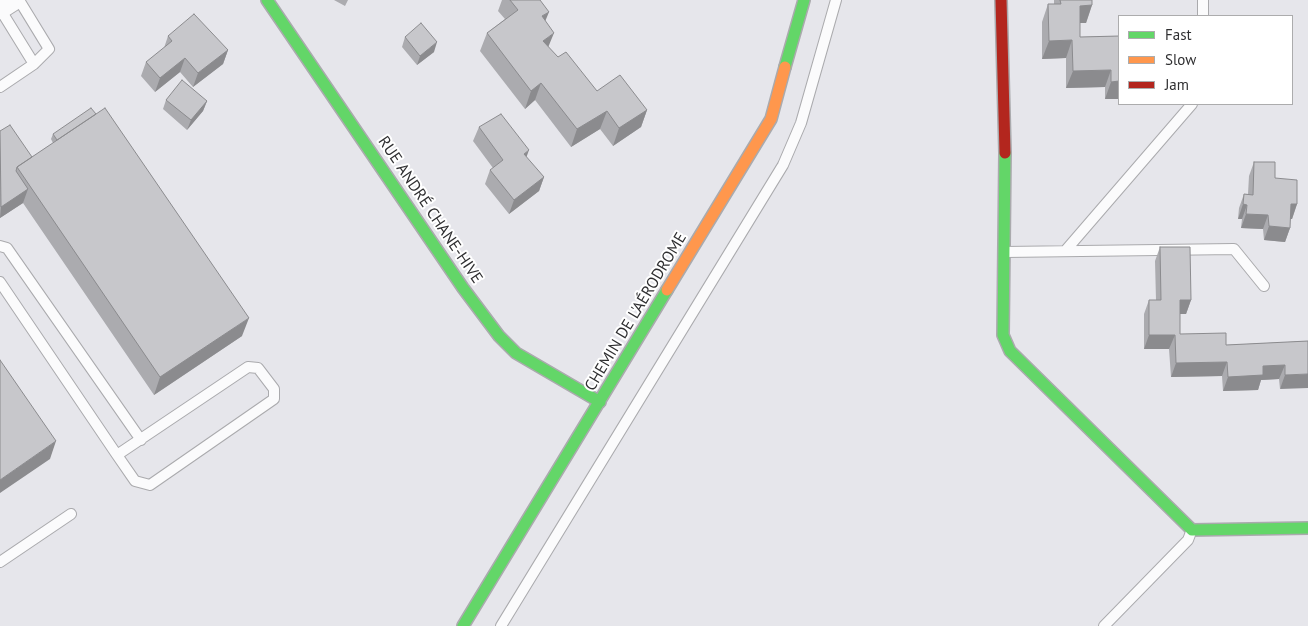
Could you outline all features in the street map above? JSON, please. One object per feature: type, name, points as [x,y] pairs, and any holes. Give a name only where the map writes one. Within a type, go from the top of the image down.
[{"type":"street","points":[[0,9],[14,0]]},
{"type":"street","name":"RUE ANDRÉ CHANE-HIVE","points":[[267,0],[463,288],[499,336],[516,353],[600,402]]},
{"type":"street","name":"CHEMIN DE L'AÉRODROME","points":[[462,626],[771,119],[804,0]]},
{"type":"street","points":[[1001,0],[1005,173],[1003,335],[1010,351],[1192,530],[1308,528]]},
{"type":"lane","points":[[0,87],[34,64],[49,49],[19,0]]},
{"type":"lane","points":[[501,626],[782,165],[801,123],[836,0]]},
{"type":"lane","points":[[1203,0],[1203,15]]},
{"type":"lane","points":[[0,9],[34,64]]},
{"type":"lane","points":[[1066,250],[1191,105]]},
{"type":"lane","points":[[0,246],[7,248],[141,440]]},
{"type":"lane","points":[[1004,252],[1234,249],[1264,286]]},
{"type":"lane","points":[[0,282],[117,455],[135,481],[150,485],[274,399],[274,389],[258,368],[248,367],[117,455]]},
{"type":"lane","points":[[0,562],[71,514]]},
{"type":"lane","points":[[1104,626],[1188,540],[1192,530]]},
{"type":"building","points":[[510,0],[540,0],[549,12],[542,16],[554,33],[543,41],[558,57],[566,52],[597,91],[620,75],[647,110],[619,128],[607,111],[577,129],[541,83],[531,91],[487,33],[518,10]]},
{"type":"building","points":[[1060,0],[1092,0],[1092,5],[1080,6],[1080,37],[1118,36],[1118,81],[1111,82],[1111,70],[1073,71],[1072,40],[1049,41],[1048,4],[1061,4]]},
{"type":"building","points":[[194,14],[228,50],[198,73],[185,58],[160,78],[146,62],[172,41],[168,36]]},
{"type":"building","points":[[421,23],[437,42],[420,56],[405,37]]},
{"type":"building","points":[[182,80],[207,101],[191,120],[166,100]]},
{"type":"building","points":[[91,108],[96,114],[57,140],[53,134]]},
{"type":"building","points":[[105,108],[249,318],[160,377],[17,167]]},
{"type":"building","points":[[501,114],[529,150],[524,154],[544,177],[514,200],[490,170],[503,160],[479,127]]},
{"type":"building","points":[[10,125],[32,157],[17,167],[16,171],[28,189],[1,207],[0,131]]},
{"type":"building","points":[[1254,162],[1275,162],[1275,178],[1297,180],[1297,204],[1291,204],[1290,228],[1269,226],[1268,215],[1246,214],[1247,205],[1243,204],[1244,194],[1253,195]]},
{"type":"building","points":[[1160,247],[1190,247],[1191,300],[1180,300],[1180,334],[1226,333],[1226,345],[1308,341],[1308,374],[1285,375],[1285,365],[1263,366],[1263,375],[1228,377],[1227,362],[1176,363],[1175,335],[1149,335],[1149,300],[1161,300]]},
{"type":"building","points":[[0,360],[56,441],[0,480]]},
{"type":"traffic: fast","points":[[267,0],[463,288],[499,336],[516,353],[600,402]]},
{"type":"traffic: fast","points":[[785,67],[804,0]]},
{"type":"traffic: fast","points":[[1005,153],[1003,335],[1010,351],[1192,530],[1308,528]]},
{"type":"traffic: fast","points":[[463,626],[667,290]]},
{"type":"traffic: slow","points":[[667,290],[771,119],[785,67]]},
{"type":"traffic: jam","points":[[1001,0],[1005,153]]}]
